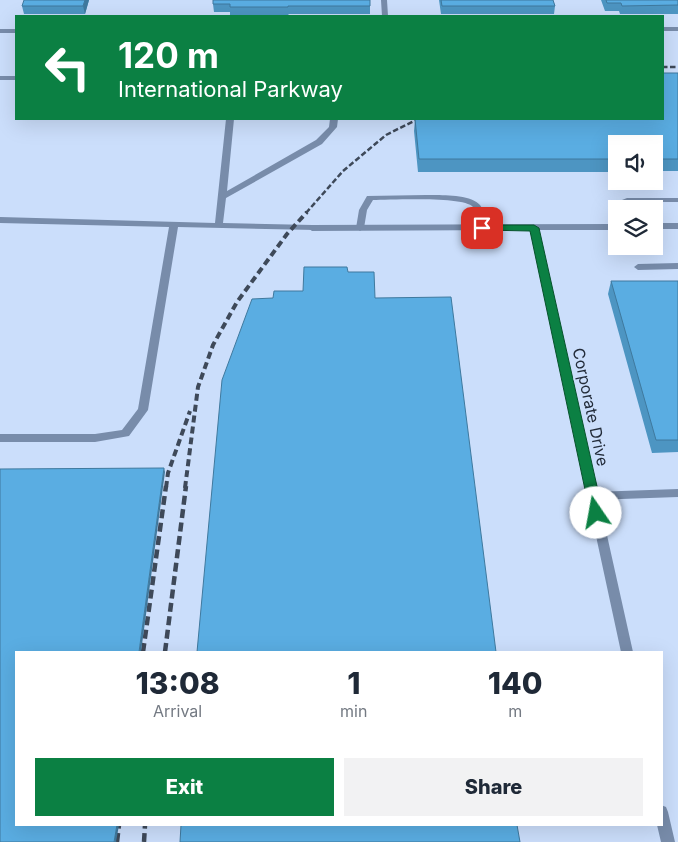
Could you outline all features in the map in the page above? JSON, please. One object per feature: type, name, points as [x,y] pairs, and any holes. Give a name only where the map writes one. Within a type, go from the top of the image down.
[{"type":"street","points":[[384,0],[385,15]]},
{"type":"street","points":[[664,30],[678,30]]},
{"type":"street","points":[[0,31],[15,31]]},
{"type":"street","points":[[0,78],[15,78]]},
{"type":"street","points":[[219,225],[230,120]]},
{"type":"street","points":[[222,197],[319,142],[332,127],[334,120]]},
{"type":"street","points":[[360,228],[363,210],[370,198],[460,198],[475,204],[480,211],[482,228]]},
{"type":"street","points":[[663,200],[678,200]]},
{"type":"street","points":[[0,220],[312,228],[608,227]]},
{"type":"street","points":[[0,438],[95,438],[125,433],[143,410],[174,224]]},
{"type":"street","points":[[663,226],[678,226]]},
{"type":"street","name":"Corporate Drive","points":[[534,228],[627,651]]},
{"type":"street","points":[[638,267],[678,266]]},
{"type":"street","points":[[592,496],[678,493]]},
{"type":"street","points":[[663,821],[668,842]]},
{"type":"building","points":[[24,0],[85,0],[83,6],[22,6]]},
{"type":"building","points":[[213,0],[370,0],[370,6],[230,7],[230,4],[213,4]]},
{"type":"building","points":[[441,0],[553,0],[555,6],[442,6]]},
{"type":"building","points":[[606,0],[678,0],[678,5],[622,6],[621,3],[607,3]]},
{"type":"building","points":[[664,73],[678,73],[678,159],[663,159],[663,135],[608,135],[608,159],[419,159],[415,120],[664,120]]},
{"type":"building","points":[[304,267],[347,267],[348,272],[374,272],[375,298],[451,297],[496,651],[197,651],[222,380],[252,299],[273,298],[274,291],[303,291]]},
{"type":"building","points":[[611,281],[678,281],[678,440],[656,440]]},
{"type":"building","points":[[164,468],[139,651],[15,651],[15,826],[117,826],[114,842],[0,842],[0,469]]},
{"type":"building","points":[[181,826],[517,826],[520,842],[180,842]]},
{"type":"railway","points":[[664,67],[678,67]]},
{"type":"railway","points":[[306,213],[343,171],[386,135],[416,120]]},
{"type":"railway","points":[[185,488],[198,387],[213,345],[237,302],[287,234],[307,212]]},
{"type":"railway","points":[[166,488],[168,473],[190,411]]},
{"type":"railway","points":[[143,651],[166,486]]},
{"type":"railway","points":[[165,651],[186,486]]},
{"type":"railway","points":[[117,842],[119,826]]},
{"type":"railway","points":[[144,842],[145,826]]},
{"type":"route","points":[[482,228],[534,228],[596,513]]}]
